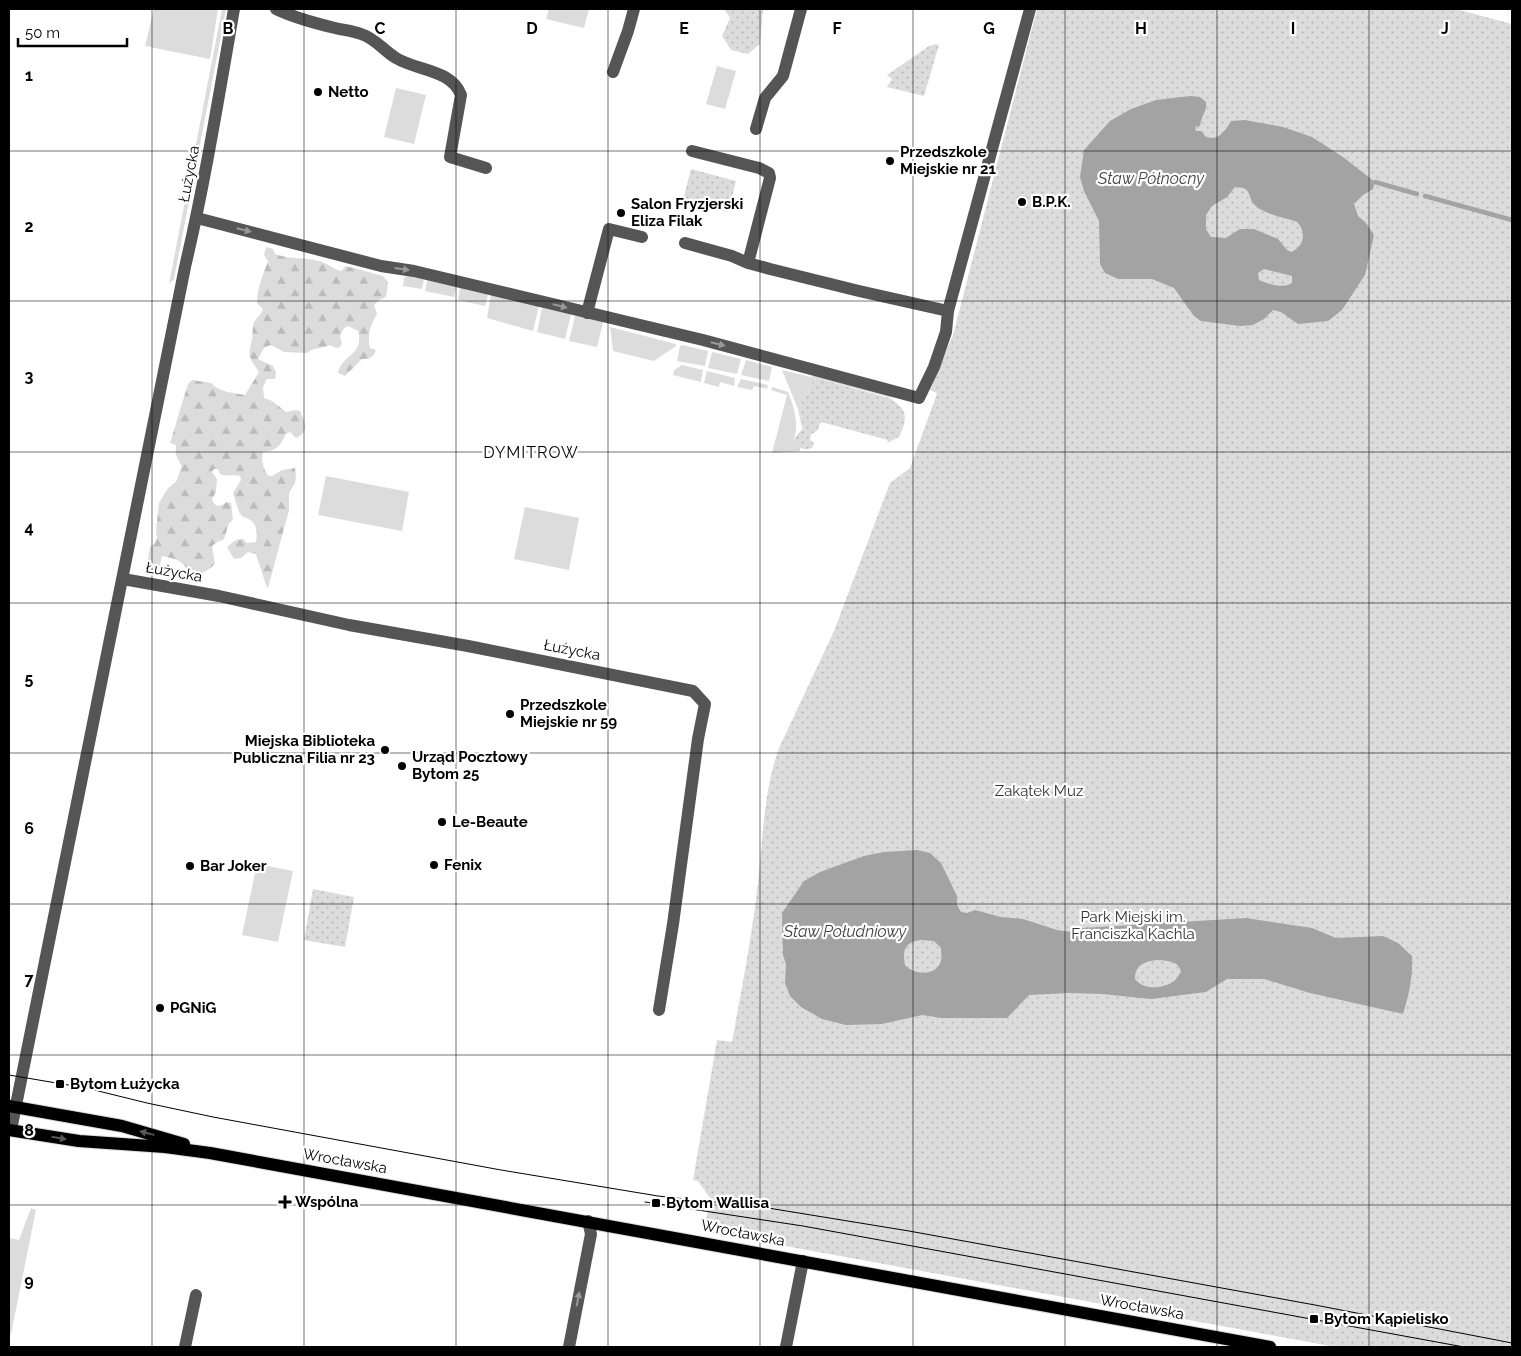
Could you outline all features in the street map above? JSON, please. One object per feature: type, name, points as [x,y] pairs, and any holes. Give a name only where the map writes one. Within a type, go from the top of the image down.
[{"type":"main road","name":"Wrocławska","points":[[12,1106],[122,1126],[210,1153]]},
{"type":"main road","name":"Wrocławska","points":[[10,1130],[99,1144],[165,1147],[210,1153],[1270,1347]]},
{"type":"street","name":"Łużycka","points":[[10,1130],[12,1106],[123,579],[185,267],[197,218],[234,9]]},
{"type":"street","points":[[276,9],[304,20],[362,34],[377,43],[395,58],[452,81],[459,89],[461,95],[450,157],[486,168]]},
{"type":"street","points":[[613,72],[634,9]]},
{"type":"street","points":[[756,129],[765,98],[782,76],[800,9]]},
{"type":"street","points":[[197,218],[381,266],[414,270],[745,351],[919,398],[934,367],[946,332],[948,311],[1030,9]]},
{"type":"street","points":[[692,151],[759,168],[769,173],[770,178],[748,263]]},
{"type":"street","points":[[587,313],[609,229],[642,237]]},
{"type":"street","points":[[685,243],[732,256],[748,263],[948,311]]},
{"type":"street","name":"Łużycka","points":[[123,579],[219,596],[349,625],[468,646],[693,691],[705,704],[698,739],[673,924],[659,1010]]},
{"type":"street","points":[[569,1347],[591,1234],[588,1221]]},
{"type":"street","points":[[786,1347],[802,1261]]},
{"type":"street","points":[[185,1347],[196,1295]]},
{"type":"green space","points":[[154,9],[218,9],[210,59],[145,46]]},
{"type":"green space","points":[[222,9],[226,9],[221,36],[174,279],[169,284]]},
{"type":"green space","points":[[549,9],[589,9],[584,28],[546,19]]},
{"type":"green space","points":[[724,9],[763,9],[760,44],[748,54],[731,50],[722,36],[730,18]]},
{"type":"green space","name":"Park Miejski im. Franciszka Kachla","points":[[1037,9],[1456,9],[1512,24],[1512,1347],[1336,1347],[704,1231],[710,1198],[698,1181],[693,1180],[717,1040],[732,1042],[753,924],[766,806],[773,767],[779,748],[834,631],[890,483],[910,468],[934,402],[937,393],[930,390],[953,335]]},
{"type":"green space","points":[[939,45],[924,96],[887,87],[892,79],[887,75],[929,46]]},
{"type":"green space","points":[[717,66],[736,71],[725,109],[706,104]]},
{"type":"green space","points":[[396,88],[426,95],[414,144],[384,137]]},
{"type":"green space","points":[[691,169],[736,181],[728,212],[683,200]]},
{"type":"green space","points":[[266,247],[273,249],[275,254],[319,261],[341,271],[346,266],[383,276],[388,282],[386,297],[374,305],[377,314],[369,335],[370,348],[376,350],[369,358],[362,359],[345,376],[338,373],[343,362],[356,350],[358,345],[358,331],[348,326],[344,328],[340,336],[342,343],[340,347],[336,348],[330,345],[307,353],[284,352],[271,345],[264,348],[258,359],[273,366],[276,372],[275,379],[267,379],[263,387],[264,398],[272,401],[286,412],[300,411],[305,426],[305,430],[300,436],[296,438],[290,432],[286,434],[278,447],[263,452],[263,465],[269,476],[282,470],[295,468],[296,475],[295,483],[289,493],[289,510],[268,588],[256,554],[248,552],[241,558],[234,559],[227,547],[240,539],[247,543],[256,542],[257,533],[251,520],[243,517],[239,512],[233,493],[241,480],[240,476],[223,475],[220,474],[218,469],[214,469],[212,472],[217,479],[216,492],[212,499],[218,506],[227,502],[231,503],[233,520],[229,524],[223,540],[212,546],[215,564],[194,579],[189,577],[183,564],[172,558],[162,556],[158,574],[154,574],[147,565],[150,547],[157,538],[159,503],[168,488],[176,482],[182,466],[177,456],[176,445],[170,443],[188,384],[192,380],[211,383],[222,390],[245,395],[259,372],[251,359],[250,353],[253,324],[263,309],[257,303],[257,297],[268,261],[264,255]]},
{"type":"green space","points":[[409,275],[424,279],[422,289],[403,286],[404,278]]},
{"type":"green space","points":[[427,280],[456,287],[454,297],[425,291]]},
{"type":"green space","points":[[460,288],[488,295],[485,306],[458,300]]},
{"type":"green space","points":[[491,295],[539,306],[533,331],[487,318]]},
{"type":"green space","points":[[542,308],[571,314],[565,339],[537,332]]},
{"type":"green space","points":[[575,316],[602,321],[597,347],[569,341]]},
{"type":"green space","points":[[610,327],[676,344],[676,346],[654,361],[613,351]]},
{"type":"green space","points":[[680,346],[708,351],[705,366],[677,361]]},
{"type":"green space","points":[[712,352],[741,359],[737,374],[708,368]]},
{"type":"green space","points":[[746,360],[772,367],[769,381],[741,375]]},
{"type":"green space","points":[[682,365],[703,370],[701,382],[673,375],[674,370]]},
{"type":"green space","points":[[782,370],[811,377],[815,375],[890,395],[892,398],[816,378],[803,398],[801,410],[802,428],[798,409]]},
{"type":"green space","points":[[707,371],[735,378],[734,386],[720,382],[719,387],[704,383]]},
{"type":"green space","points":[[816,378],[889,398],[895,402],[903,410],[905,419],[899,437],[887,443],[888,440],[821,422],[817,431],[811,434],[810,440],[814,443],[812,448],[803,449],[799,447],[793,441],[803,428],[802,402],[805,393],[808,393],[811,384]]},
{"type":"green space","points":[[741,379],[768,385],[767,389],[754,386],[752,390],[737,387]]},
{"type":"green space","points":[[772,387],[788,392],[796,423],[793,441],[800,448],[800,451],[772,453],[787,395],[771,390]]},
{"type":"green space","points":[[326,476],[409,492],[402,531],[318,515]]},
{"type":"green space","points":[[525,507],[579,518],[569,570],[514,559]]},
{"type":"green space","points":[[257,864],[293,871],[278,942],[242,935]]},
{"type":"green space","points":[[313,889],[354,897],[345,947],[304,940]]},
{"type":"green space","points":[[31,1208],[36,1210],[11,1334],[9,1333],[9,1238],[19,1240]]},
{"type":"water","name":"Staw Północny","points":[[1190,96],[1200,97],[1206,102],[1206,109],[1200,126],[1195,127],[1196,131],[1201,131],[1206,137],[1215,138],[1224,132],[1231,121],[1245,120],[1283,127],[1312,137],[1343,157],[1375,182],[1373,189],[1354,204],[1358,216],[1366,223],[1374,235],[1365,275],[1342,310],[1328,321],[1298,324],[1281,312],[1273,310],[1264,319],[1253,325],[1240,326],[1201,321],[1194,316],[1174,288],[1152,279],[1118,279],[1105,273],[1100,264],[1099,221],[1084,191],[1080,177],[1084,150],[1110,121],[1131,109],[1156,100]],"holes":[[[1235,187],[1245,189],[1253,203],[1260,209],[1297,222],[1303,234],[1299,246],[1291,252],[1278,239],[1254,229],[1240,229],[1226,238],[1211,237],[1206,229],[1206,215],[1212,206],[1227,197]],[[1264,269],[1292,276],[1292,283],[1280,286],[1259,280],[1258,273]]]},
{"type":"water","name":"Staw Południowy","points":[[917,850],[930,853],[941,863],[957,896],[957,905],[961,912],[967,913],[975,910],[1001,917],[1023,919],[1057,930],[1072,932],[1083,928],[1246,918],[1312,928],[1336,938],[1383,936],[1398,943],[1412,956],[1410,985],[1403,1014],[1310,993],[1264,979],[1227,979],[1206,992],[1151,999],[1102,994],[1029,995],[1007,1018],[942,1018],[922,1015],[882,1024],[846,1025],[822,1019],[801,1007],[790,996],[785,983],[786,964],[783,955],[782,913],[804,881],[820,872],[864,856],[884,852]],"holes":[[[921,940],[934,941],[941,948],[941,961],[935,970],[930,972],[914,971],[905,965],[904,955],[906,948],[911,943]],[[1156,960],[1175,963],[1181,972],[1174,981],[1164,986],[1148,987],[1138,983],[1135,979],[1138,967],[1144,963]]]},
{"type":"waterway","points":[[1375,182],[1417,194]]},
{"type":"waterway","points":[[1425,196],[1512,220]]},
{"type":"tram line","points":[[9,1075],[86,1088],[213,1117],[501,1170],[658,1196],[762,1207],[909,1231],[1512,1343]]},
{"type":"tram line","points":[[645,1202],[803,1226],[1464,1347]]},
{"type":"place","name":"Netto","points":[[318,92]]},
{"type":"place","name":"Przedszkole Miejskie nr 21","points":[[890,161]]},
{"type":"place","name":"B.P.K.","points":[[1022,202]]},
{"type":"place","name":"Salon Fryzjerski Eliza Filak","points":[[621,213]]},
{"type":"place","name":"Przedszkole Miejskie nr 59","points":[[510,714]]},
{"type":"place","name":"Miejska Biblioteka Publiczna Filia nr 23","points":[[385,750]]},
{"type":"place","name":"Urząd Pocztowy Bytom 25","points":[[402,766]]},
{"type":"place","name":"Le-Beaute","points":[[442,822]]},
{"type":"place","name":"Fenix","points":[[434,865]]},
{"type":"place","name":"Bar Joker","points":[[190,866]]},
{"type":"place","name":"PGNiG","points":[[160,1008]]},
{"type":"place","name":"Bytom Łużycka","points":[[60,1084]]},
{"type":"place","name":"Wspólna","points":[[285,1202]]},
{"type":"place","name":"Bytom Wallisa","points":[[656,1203]]},
{"type":"place","name":"Bytom Kąpielisko","points":[[1314,1319]]},
{"type":"district","name":"DYMITROW","points":[[531,452]]},
{"type":"park label","name":"Zakątek Muz","points":[[1039,791]]}]
